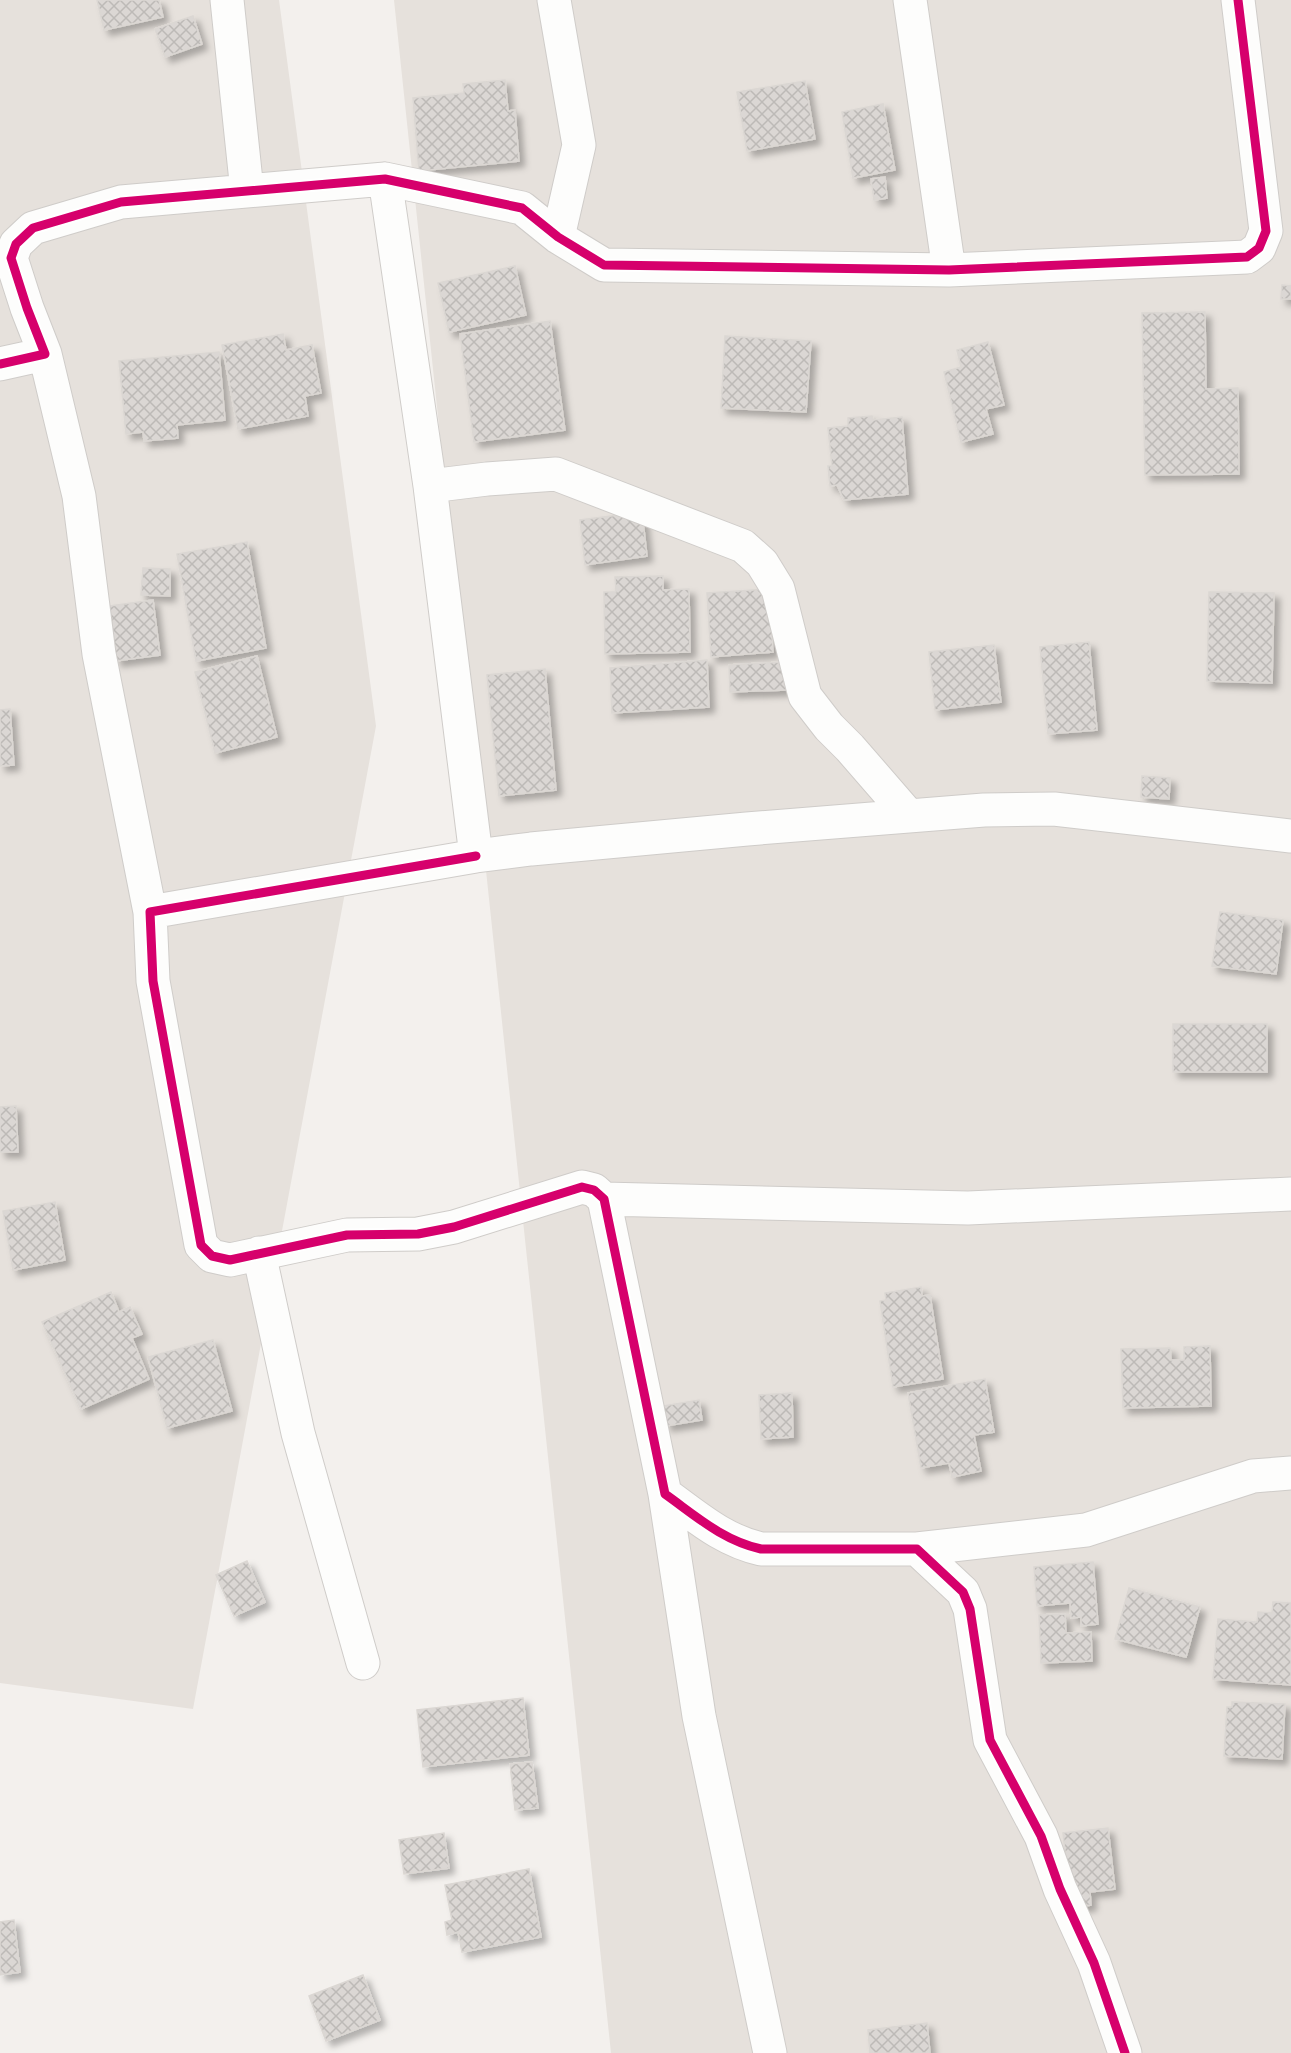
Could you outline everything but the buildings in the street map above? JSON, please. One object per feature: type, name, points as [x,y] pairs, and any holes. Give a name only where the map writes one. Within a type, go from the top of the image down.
[{"type":"street","points":[[227,0],[247,191]]},
{"type":"street","points":[[554,0],[579,145],[558,237]]},
{"type":"street","points":[[910,0],[949,270]]},
{"type":"street","points":[[770,2053],[699,1716],[665,1494],[604,1199],[594,1190],[582,1187],[454,1227],[418,1234],[347,1235],[230,1260],[212,1256],[201,1245],[153,981],[150,912],[99,654],[79,496],[45,354],[27,308],[8,246],[33,228],[121,202],[385,179],[522,208],[558,237],[604,265],[949,270],[1247,257],[1259,249],[1266,231],[1238,0]]},
{"type":"street","points":[[385,179],[430,486],[476,856]]},
{"type":"street","points":[[0,364],[45,354]]},
{"type":"street","points":[[430,486],[556,474],[743,546],[762,563],[778,589],[805,696],[829,728],[909,816]]},
{"type":"street","points":[[150,912],[476,856],[531,849],[984,810],[1054,809],[1291,836]]},
{"type":"street","points":[[604,1199],[968,1209],[1291,1194]]},
{"type":"street","points":[[259,1253],[298,1433],[363,1662]]},
{"type":"street","points":[[665,1494],[724,1536],[760,1549],[916,1549],[1086,1530],[1253,1476],[1291,1473]]},
{"type":"street","points":[[916,1549],[963,1592],[970,1609],[990,1740],[1041,1836],[1060,1889],[1094,1963],[1125,2053]]},
{"type":"shaded area","points":[[0,0],[279,0],[376,726],[193,1709],[0,1683]]},
{"type":"shaded area","points":[[394,0],[1291,0],[1291,2053],[611,2053]]},
{"type":"cycle path","points":[[0,364],[45,354],[11,258],[16,244],[33,228],[121,202],[385,179],[522,208],[558,237],[604,265],[949,270],[1247,257],[1259,248],[1266,231],[1238,0]]},
{"type":"cycle path","points":[[476,856],[150,912],[153,981],[201,1245],[212,1256],[230,1260],[347,1235],[418,1234],[454,1227],[582,1187],[594,1190],[604,1199],[665,1494],[699,1519],[734,1540],[761,1549],[917,1549],[963,1592],[970,1609],[990,1740],[1041,1836],[1060,1889],[1094,1963],[1125,2053]]}]
